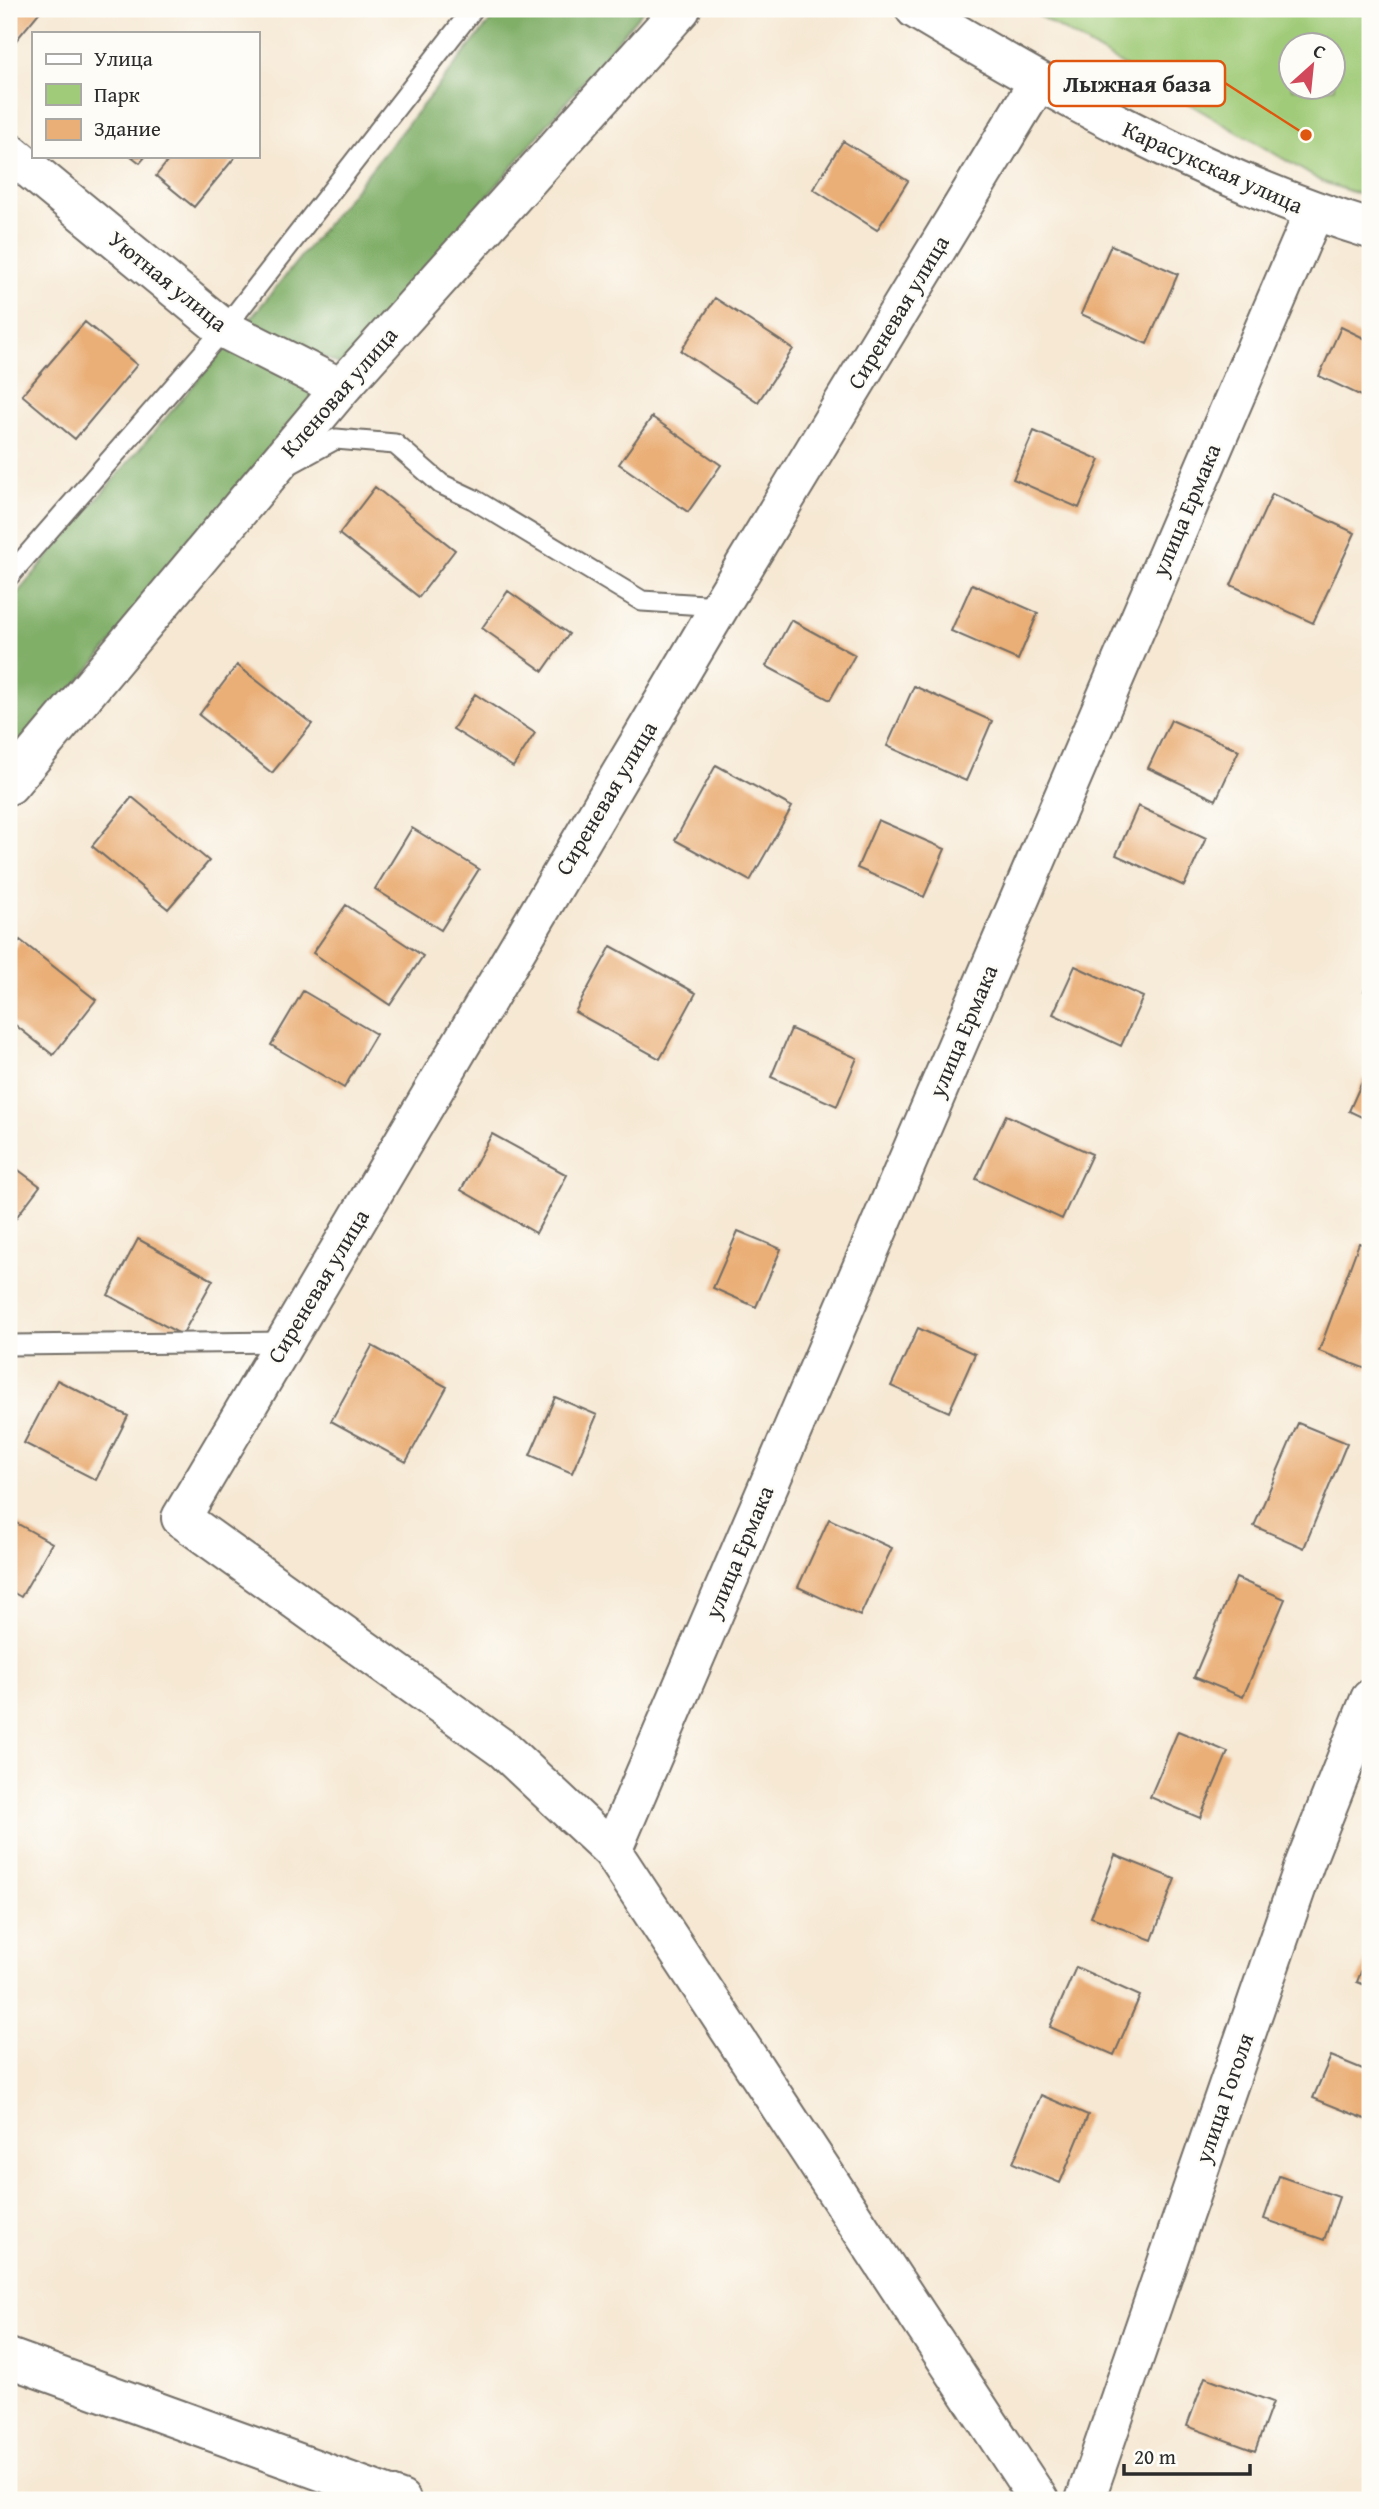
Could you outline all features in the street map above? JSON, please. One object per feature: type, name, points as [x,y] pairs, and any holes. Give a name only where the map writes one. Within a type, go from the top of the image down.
[{"type":"street","name":"Кленовая улица","points":[[9,785],[341,388],[681,9]]},
{"type":"street","name":"Карасукская улица","points":[[915,9],[1038,82],[1174,153],[1314,212],[1370,229]]},
{"type":"street","name":"Сиреневая улица","points":[[612,1850],[503,1749],[181,1518],[720,607],[1038,82]]},
{"type":"street","name":"Уютная улица","points":[[9,152],[224,329],[341,388]]},
{"type":"street","name":"улица Ермака","points":[[612,1850],[1314,212]]},
{"type":"street","name":"улица Гоголя","points":[[1085,2500],[1305,1863],[1370,1699]]},
{"type":"street","points":[[612,1850],[1040,2500]]},
{"type":"street","points":[[9,2358],[401,2500]]},
{"type":"lane","points":[[9,576],[224,329],[473,9]]},
{"type":"lane","points":[[267,476],[336,439],[396,443],[441,484],[472,499],[642,601],[720,607]]},
{"type":"lane","points":[[9,1345],[285,1342]]},
{"type":"green space","points":[[500,9],[644,9],[345,367],[248,322]]},
{"type":"green space","points":[[1027,9],[1370,9],[1370,198],[1323,182]]},
{"type":"green space","points":[[230,342],[326,390],[9,764],[9,603]]},
{"type":"building","points":[[9,9],[42,9],[9,49]]},
{"type":"building","points":[[843,141],[908,181],[877,230],[813,189]]},
{"type":"building","points":[[170,158],[234,158],[194,207],[156,176]]},
{"type":"building","points":[[1111,245],[1178,274],[1147,344],[1081,314]]},
{"type":"building","points":[[715,298],[793,349],[758,402],[681,351]]},
{"type":"building","points":[[85,322],[137,365],[75,439],[22,395]]},
{"type":"building","points":[[1341,327],[1370,341],[1370,400],[1319,376]]},
{"type":"building","points":[[652,417],[721,465],[688,512],[619,464]]},
{"type":"building","points":[[1034,431],[1100,460],[1079,508],[1013,479]]},
{"type":"building","points":[[375,487],[455,550],[419,597],[339,534]]},
{"type":"building","points":[[1272,494],[1355,533],[1313,623],[1231,585]]},
{"type":"building","points":[[972,584],[1038,613],[1018,660],[951,631]]},
{"type":"building","points":[[508,591],[569,634],[543,671],[482,628]]},
{"type":"building","points":[[791,620],[855,655],[830,700],[766,666]]},
{"type":"building","points":[[237,665],[312,724],[272,773],[199,715]]},
{"type":"building","points":[[914,686],[992,721],[966,781],[887,746]]},
{"type":"building","points":[[475,694],[535,733],[513,767],[453,729]]},
{"type":"building","points":[[1171,720],[1239,750],[1216,800],[1148,768]]},
{"type":"building","points":[[716,765],[792,807],[750,881],[675,840]]},
{"type":"building","points":[[132,797],[209,861],[168,909],[92,846]]},
{"type":"building","points":[[1138,806],[1206,838],[1184,886],[1116,855]]},
{"type":"building","points":[[878,820],[945,849],[924,897],[857,868]]},
{"type":"building","points":[[412,828],[479,869],[441,930],[375,889]]},
{"type":"building","points":[[346,905],[423,956],[390,1005],[313,953]]},
{"type":"building","points":[[20,940],[96,1000],[53,1055],[9,1020],[9,954]]},
{"type":"building","points":[[611,946],[696,993],[660,1059],[575,1012]]},
{"type":"building","points":[[1075,966],[1143,997],[1121,1046],[1053,1014]]},
{"type":"building","points":[[1370,977],[1370,993],[1364,991]]},
{"type":"building","points":[[303,991],[376,1034],[344,1088],[271,1045]]},
{"type":"building","points":[[791,1029],[857,1058],[837,1106],[771,1077]]},
{"type":"building","points":[[1370,1064],[1370,1121],[1349,1111]]},
{"type":"building","points":[[1006,1115],[1092,1154],[1062,1219],[976,1179]]},
{"type":"building","points":[[492,1134],[567,1175],[536,1233],[461,1190]]},
{"type":"building","points":[[9,1163],[40,1186],[15,1219],[9,1214]]},
{"type":"building","points":[[738,1231],[781,1249],[756,1307],[713,1288]]},
{"type":"building","points":[[138,1239],[213,1280],[182,1335],[108,1295]]},
{"type":"building","points":[[1359,1243],[1370,1247],[1369,1370],[1319,1351]]},
{"type":"building","points":[[918,1328],[975,1354],[949,1412],[891,1386]]},
{"type":"building","points":[[372,1346],[447,1387],[406,1462],[331,1421]]},
{"type":"building","points":[[57,1380],[128,1416],[96,1480],[24,1443]]},
{"type":"building","points":[[555,1397],[597,1415],[572,1473],[530,1455]]},
{"type":"building","points":[[1298,1423],[1347,1443],[1304,1548],[1254,1526]]},
{"type":"building","points":[[9,1519],[52,1543],[21,1597],[9,1590]]},
{"type":"building","points":[[829,1519],[892,1548],[860,1616],[798,1587]]},
{"type":"building","points":[[1236,1578],[1285,1599],[1243,1697],[1194,1677]]},
{"type":"building","points":[[1178,1731],[1228,1752],[1200,1818],[1150,1797]]},
{"type":"building","points":[[1115,1855],[1175,1879],[1152,1940],[1091,1917]]},
{"type":"building","points":[[1370,1949],[1370,1987],[1357,1982]]},
{"type":"building","points":[[1076,1967],[1140,1996],[1114,2055],[1050,2027]]},
{"type":"building","points":[[1331,2056],[1370,2072],[1370,2121],[1313,2098]]},
{"type":"building","points":[[1041,2095],[1088,2115],[1060,2183],[1013,2163]]},
{"type":"building","points":[[1279,2176],[1339,2197],[1324,2240],[1264,2219]]},
{"type":"building","points":[[1205,2377],[1273,2402],[1255,2451],[1187,2426]]},
{"type":"place","name":"Лыжная база","points":[[1306,135]]}]
